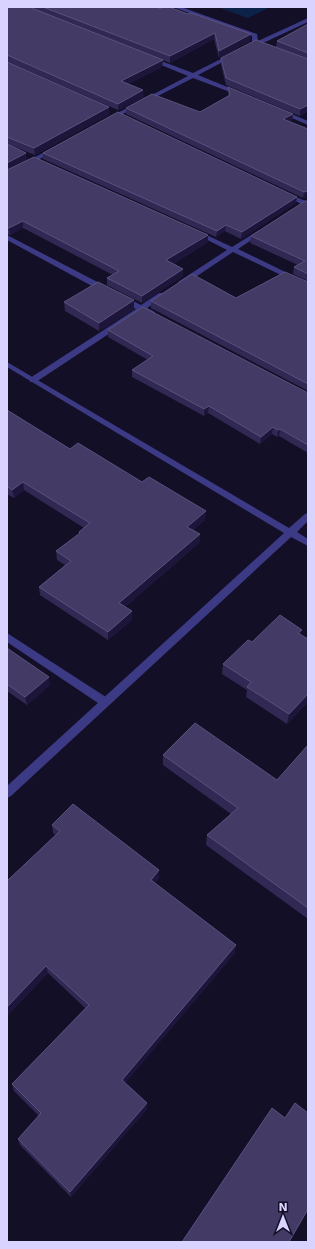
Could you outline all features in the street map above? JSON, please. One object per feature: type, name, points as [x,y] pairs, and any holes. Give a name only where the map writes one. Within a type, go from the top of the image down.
[{"type":"street","points":[[176,7],[255,35],[255,44]]},
{"type":"street","points":[[104,122],[255,44],[308,20]]},
{"type":"street","points":[[255,44],[268,48]]},
{"type":"street","points":[[143,56],[244,96]]},
{"type":"street","points":[[273,108],[308,123]]},
{"type":"street","points":[[111,111],[125,118]]},
{"type":"street","points":[[7,175],[62,144]]},
{"type":"street","points":[[275,189],[304,204]]},
{"type":"street","points":[[33,380],[140,308],[265,228]]},
{"type":"street","points":[[190,230],[233,249],[308,286]]},
{"type":"street","points":[[7,237],[162,319]]},
{"type":"street","points":[[7,364],[308,543]]},
{"type":"street","points":[[7,793],[308,516]]},
{"type":"street","points":[[7,636],[105,702]]},
{"type":"water","points":[[217,7],[270,7],[248,18]]},
{"type":"building","points":[[7,7],[29,7],[163,60],[121,81],[143,90],[118,104],[7,55]]},
{"type":"building","points":[[43,7],[156,7],[160,9],[163,7],[169,7],[251,34],[219,51],[215,33],[170,56]]},
{"type":"building","points":[[308,24],[308,53],[277,41]]},
{"type":"building","points":[[256,40],[308,59],[308,105],[300,109],[226,78],[221,58]]},
{"type":"building","points":[[7,62],[109,107],[34,148],[7,137]]},
{"type":"building","points":[[228,87],[293,114],[283,119],[308,129],[308,191],[304,192],[126,108],[152,94],[200,112],[230,95]]},
{"type":"building","points":[[118,112],[297,197],[242,232],[226,225],[217,231],[43,153]]},
{"type":"building","points":[[7,144],[26,153],[7,163]]},
{"type":"building","points":[[34,157],[208,235],[166,260],[183,269],[142,296],[107,278],[119,271],[23,221],[9,228],[7,227],[7,170]]},
{"type":"building","points":[[305,201],[308,201],[308,274],[294,267],[305,261],[251,236]]},
{"type":"building","points":[[285,272],[308,282],[308,384],[151,301],[192,274],[236,298]]},
{"type":"building","points":[[98,282],[134,300],[99,323],[64,302]]},
{"type":"building","points":[[143,307],[308,393],[308,445],[280,429],[278,430],[273,427],[261,437],[209,406],[204,409],[132,370],[153,356],[108,330]]},
{"type":"building","points":[[7,410],[70,449],[78,443],[142,482],[149,477],[206,511],[187,527],[200,534],[119,603],[132,611],[108,632],[39,587],[71,561],[56,551],[80,533],[79,532],[90,523],[23,482],[12,490],[7,486]]},
{"type":"building","points":[[280,615],[302,630],[298,633],[308,639],[308,694],[289,714],[247,687],[251,682],[223,664],[248,640],[252,642]]},
{"type":"building","points":[[7,648],[49,677],[25,697],[7,684]]},
{"type":"building","points":[[195,723],[277,780],[308,745],[308,908],[207,835],[238,808],[163,755]]},
{"type":"building","points":[[73,804],[159,870],[151,880],[236,945],[122,1080],[147,1103],[70,1192],[18,1139],[41,1113],[12,1084],[89,1005],[46,966],[7,1007],[7,881],[60,831],[52,825]]},
{"type":"building","points":[[295,1103],[308,1113],[308,1209],[289,1242],[182,1242],[272,1108],[285,1118]]}]
